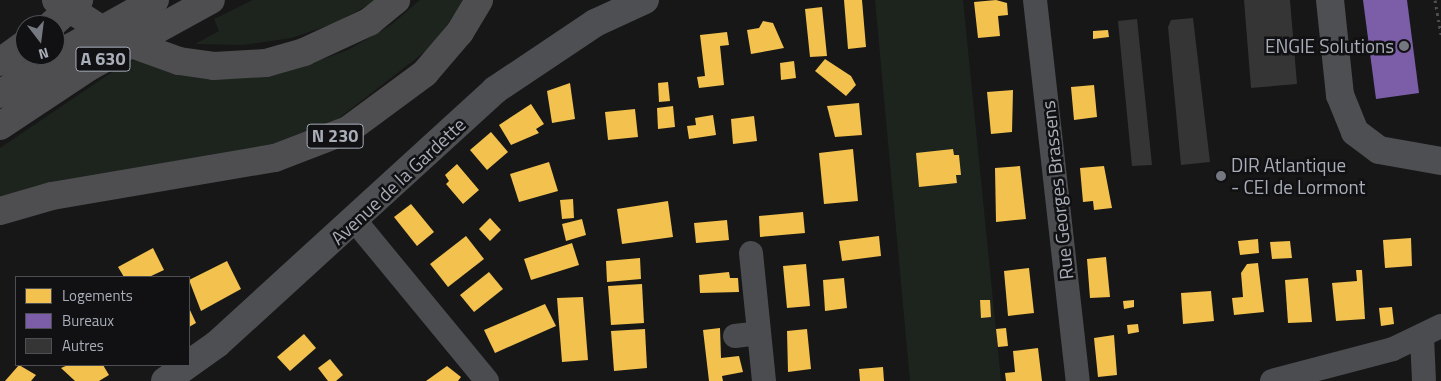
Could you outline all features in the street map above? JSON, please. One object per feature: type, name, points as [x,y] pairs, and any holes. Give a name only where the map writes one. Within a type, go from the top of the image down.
[{"type":"highway","points":[[56,0],[115,38],[179,61],[214,66],[266,63],[304,52],[369,22],[396,0]]},
{"type":"highway","points":[[62,15],[79,0]]},
{"type":"highway","name":"A 630","points":[[0,94],[73,46],[156,0]]},
{"type":"highway","name":"A 630","points":[[0,126],[89,67],[211,0]]},
{"type":"highway","name":"N 230","points":[[0,211],[52,196],[244,165],[339,134],[424,74],[460,32],[479,0]]},
{"type":"highway","points":[[0,62],[15,51]]},
{"type":"main road","name":"Avenue de la Gardette","points":[[190,364],[210,350],[356,222],[495,90],[595,23],[645,0]]},
{"type":"main road","points":[[1330,0],[1340,94],[1355,132],[1379,150],[1411,159],[1441,161]]},
{"type":"main road","points":[[1411,159],[1441,152]]},
{"type":"main road","name":"Avenue de la Gardette","points":[[165,381],[187,366]]},
{"type":"street","name":"Rue Georges Brassens","points":[[1036,0],[1078,381]]},
{"type":"street","points":[[356,222],[486,381]]},
{"type":"street","points":[[751,253],[764,381]]},
{"type":"street","points":[[1272,381],[1393,349],[1431,331]]},
{"type":"street","points":[[1424,381],[1431,331]]},
{"type":"street","points":[[735,336],[759,333]]},
{"type":"path","points":[[1436,0],[1441,35]]},
{"type":"shaded area","points":[[253,0],[377,0],[333,24],[291,38],[243,45],[195,44],[219,31],[214,19]]},
{"type":"shaded area","points":[[420,0],[465,0],[431,47],[325,129],[271,147],[0,201],[0,148],[130,60],[249,75],[295,69],[348,50],[391,25]]},
{"type":"shaded area","points":[[875,0],[963,0],[1001,381],[910,381]]},
{"type":"building: Logements","points":[[844,0],[862,0],[866,47],[848,49]]},
{"type":"building: Logements","points":[[996,0],[1007,3],[1008,15],[998,16],[1000,36],[978,38],[974,2]]},
{"type":"building: Logements","points":[[822,7],[827,56],[810,57],[805,9]]},
{"type":"building: Logements","points":[[763,21],[773,23],[784,48],[751,54],[747,30],[759,28]]},
{"type":"building: Logements","points":[[1108,30],[1109,37],[1093,39],[1093,31]]},
{"type":"building: Logements","points":[[727,32],[729,45],[720,46],[724,85],[699,88],[697,77],[705,76],[700,35]]},
{"type":"building: Logements","points":[[825,59],[851,76],[856,85],[846,96],[815,71]]},
{"type":"building: Logements","points":[[794,61],[796,78],[781,80],[780,63]]},
{"type":"building: Logements","points":[[668,82],[670,101],[659,102],[658,83]]},
{"type":"building: Logements","points":[[570,83],[575,119],[552,123],[547,91]]},
{"type":"building: Logements","points":[[1094,85],[1097,117],[1074,120],[1071,87]]},
{"type":"building: Logements","points":[[1013,90],[1012,132],[991,134],[987,92]]},
{"type":"building: Logements","points":[[859,103],[862,135],[835,137],[827,106]]},
{"type":"building: Logements","points":[[531,104],[544,124],[536,129],[539,133],[511,145],[499,125]]},
{"type":"building: Logements","points":[[673,106],[675,127],[658,129],[657,108]]},
{"type":"building: Logements","points":[[635,109],[638,137],[608,140],[605,112]]},
{"type":"building: Logements","points":[[713,115],[716,135],[689,139],[687,126],[696,125],[695,118]]},
{"type":"building: Logements","points":[[754,116],[757,141],[733,144],[731,119]]},
{"type":"building: Logements","points":[[491,132],[508,152],[487,170],[470,150]]},
{"type":"building: Logements","points":[[853,149],[858,201],[824,204],[819,153]]},
{"type":"building: Logements","points":[[953,149],[954,155],[959,155],[961,175],[956,175],[957,183],[919,187],[916,153]]},
{"type":"building: Logements","points":[[549,162],[558,191],[519,202],[510,174]]},
{"type":"building: Logements","points":[[457,164],[479,190],[463,204],[446,184],[449,181],[445,175]]},
{"type":"building: Logements","points":[[1020,166],[1026,219],[996,222],[995,168]]},
{"type":"building: Logements","points":[[1104,166],[1112,208],[1094,210],[1093,201],[1083,202],[1080,168]]},
{"type":"building: Logements","points":[[573,199],[574,218],[562,219],[560,200]]},
{"type":"building: Logements","points":[[668,201],[673,237],[622,244],[617,209]]},
{"type":"building: Logements","points":[[411,204],[434,232],[417,246],[394,217]]},
{"type":"building: Logements","points":[[803,212],[805,233],[760,237],[759,216]]},
{"type":"building: Logements","points":[[490,218],[501,230],[490,241],[479,229]]},
{"type":"building: Logements","points":[[582,219],[586,235],[566,241],[562,224]]},
{"type":"building: Logements","points":[[727,220],[729,240],[696,243],[694,223]]},
{"type":"building: Logements","points":[[466,236],[484,259],[448,287],[430,264]]},
{"type":"building: Logements","points":[[879,236],[881,256],[842,261],[839,241]]},
{"type":"building: Logements","points":[[1411,238],[1412,266],[1385,268],[1383,240]]},
{"type":"building: Logements","points":[[1258,239],[1259,253],[1240,255],[1238,241]]},
{"type":"building: Logements","points":[[1290,241],[1292,258],[1272,259],[1270,242]]},
{"type":"building: Logements","points":[[572,243],[579,265],[531,280],[524,259]]},
{"type":"building: Logements","points":[[153,248],[164,270],[151,276],[123,276],[118,267]]},
{"type":"building: Logements","points":[[1106,257],[1110,297],[1090,298],[1087,259]]},
{"type":"building: Logements","points":[[640,258],[641,279],[607,282],[606,261]]},
{"type":"building: Logements","points":[[227,261],[241,289],[201,311],[190,280]]},
{"type":"building: Logements","points":[[1258,263],[1264,312],[1234,315],[1232,298],[1243,297],[1241,273],[1247,264]]},
{"type":"building: Logements","points":[[806,264],[810,306],[787,308],[783,266]]},
{"type":"building: Logements","points":[[1029,268],[1034,313],[1008,316],[1004,271]]},
{"type":"building: Logements","points":[[1356,270],[1362,270],[1365,319],[1336,321],[1332,283],[1357,281]]},
{"type":"building: Logements","points":[[489,272],[503,289],[474,312],[460,295]]},
{"type":"building: Logements","points":[[729,272],[730,278],[738,278],[739,292],[700,293],[699,275]]},
{"type":"building: Logements","points":[[844,278],[847,308],[825,311],[823,280]]},
{"type":"building: Logements","points":[[1308,278],[1312,322],[1288,323],[1285,280]]},
{"type":"building: Logements","points":[[642,284],[644,323],[611,325],[608,286]]},
{"type":"building: Logements","points":[[1211,291],[1214,321],[1183,324],[1181,293]]},
{"type":"building: Logements","points":[[583,297],[588,360],[562,362],[557,298]]},
{"type":"building: Logements","points":[[980,300],[990,300],[991,317],[981,318]]},
{"type":"building: Logements","points":[[1134,300],[1134,307],[1124,309],[1123,301]]},
{"type":"building: Logements","points":[[545,304],[556,326],[495,353],[484,330]]},
{"type":"building: Logements","points":[[1392,307],[1394,324],[1381,326],[1379,308]]},
{"type":"building: Logements","points":[[190,310],[196,323],[190,326]]},
{"type":"building: Logements","points":[[1138,324],[1139,332],[1128,334],[1127,325]]},
{"type":"building: Logements","points":[[720,328],[721,358],[739,356],[743,372],[722,376],[723,381],[709,381],[703,330]]},
{"type":"building: Logements","points":[[1006,328],[1008,346],[998,347],[996,329]]},
{"type":"building: Logements","points":[[645,329],[647,368],[614,371],[611,331]]},
{"type":"building: Logements","points":[[807,329],[811,369],[788,372],[787,331]]},
{"type":"building: Logements","points":[[304,334],[316,348],[290,371],[277,357]]},
{"type":"building: Logements","points":[[1114,335],[1117,375],[1098,377],[1094,338]]},
{"type":"building: Logements","points":[[1038,348],[1042,381],[1006,381],[1005,373],[1015,372],[1013,351]]},
{"type":"building: Logements","points":[[330,359],[343,375],[336,381],[328,381],[318,368]]},
{"type":"building: Logements","points":[[18,366],[36,375],[31,381],[5,381]]},
{"type":"building: Logements","points":[[66,366],[104,366],[109,375],[99,381],[75,381],[61,368]]},
{"type":"building: Logements","points":[[447,366],[461,377],[458,381],[426,381]]},
{"type":"building: Logements","points":[[883,367],[884,381],[860,381],[859,369]]},
{"type":"building: Bureaux","points":[[1363,0],[1407,0],[1419,93],[1376,99]]},
{"type":"building: Autres","points":[[1244,0],[1290,0],[1297,84],[1251,88]]},
{"type":"building: Autres","points":[[1193,18],[1210,162],[1181,165],[1168,27],[1171,20]]},
{"type":"building: Autres","points":[[1137,19],[1152,165],[1132,166],[1118,21]]},
{"type":"place","name":"ENGIE Solutions","points":[[1404,46]]},
{"type":"place","name":"DIR Atlantique - CEI de Lormont","points":[[1221,176]]}]
